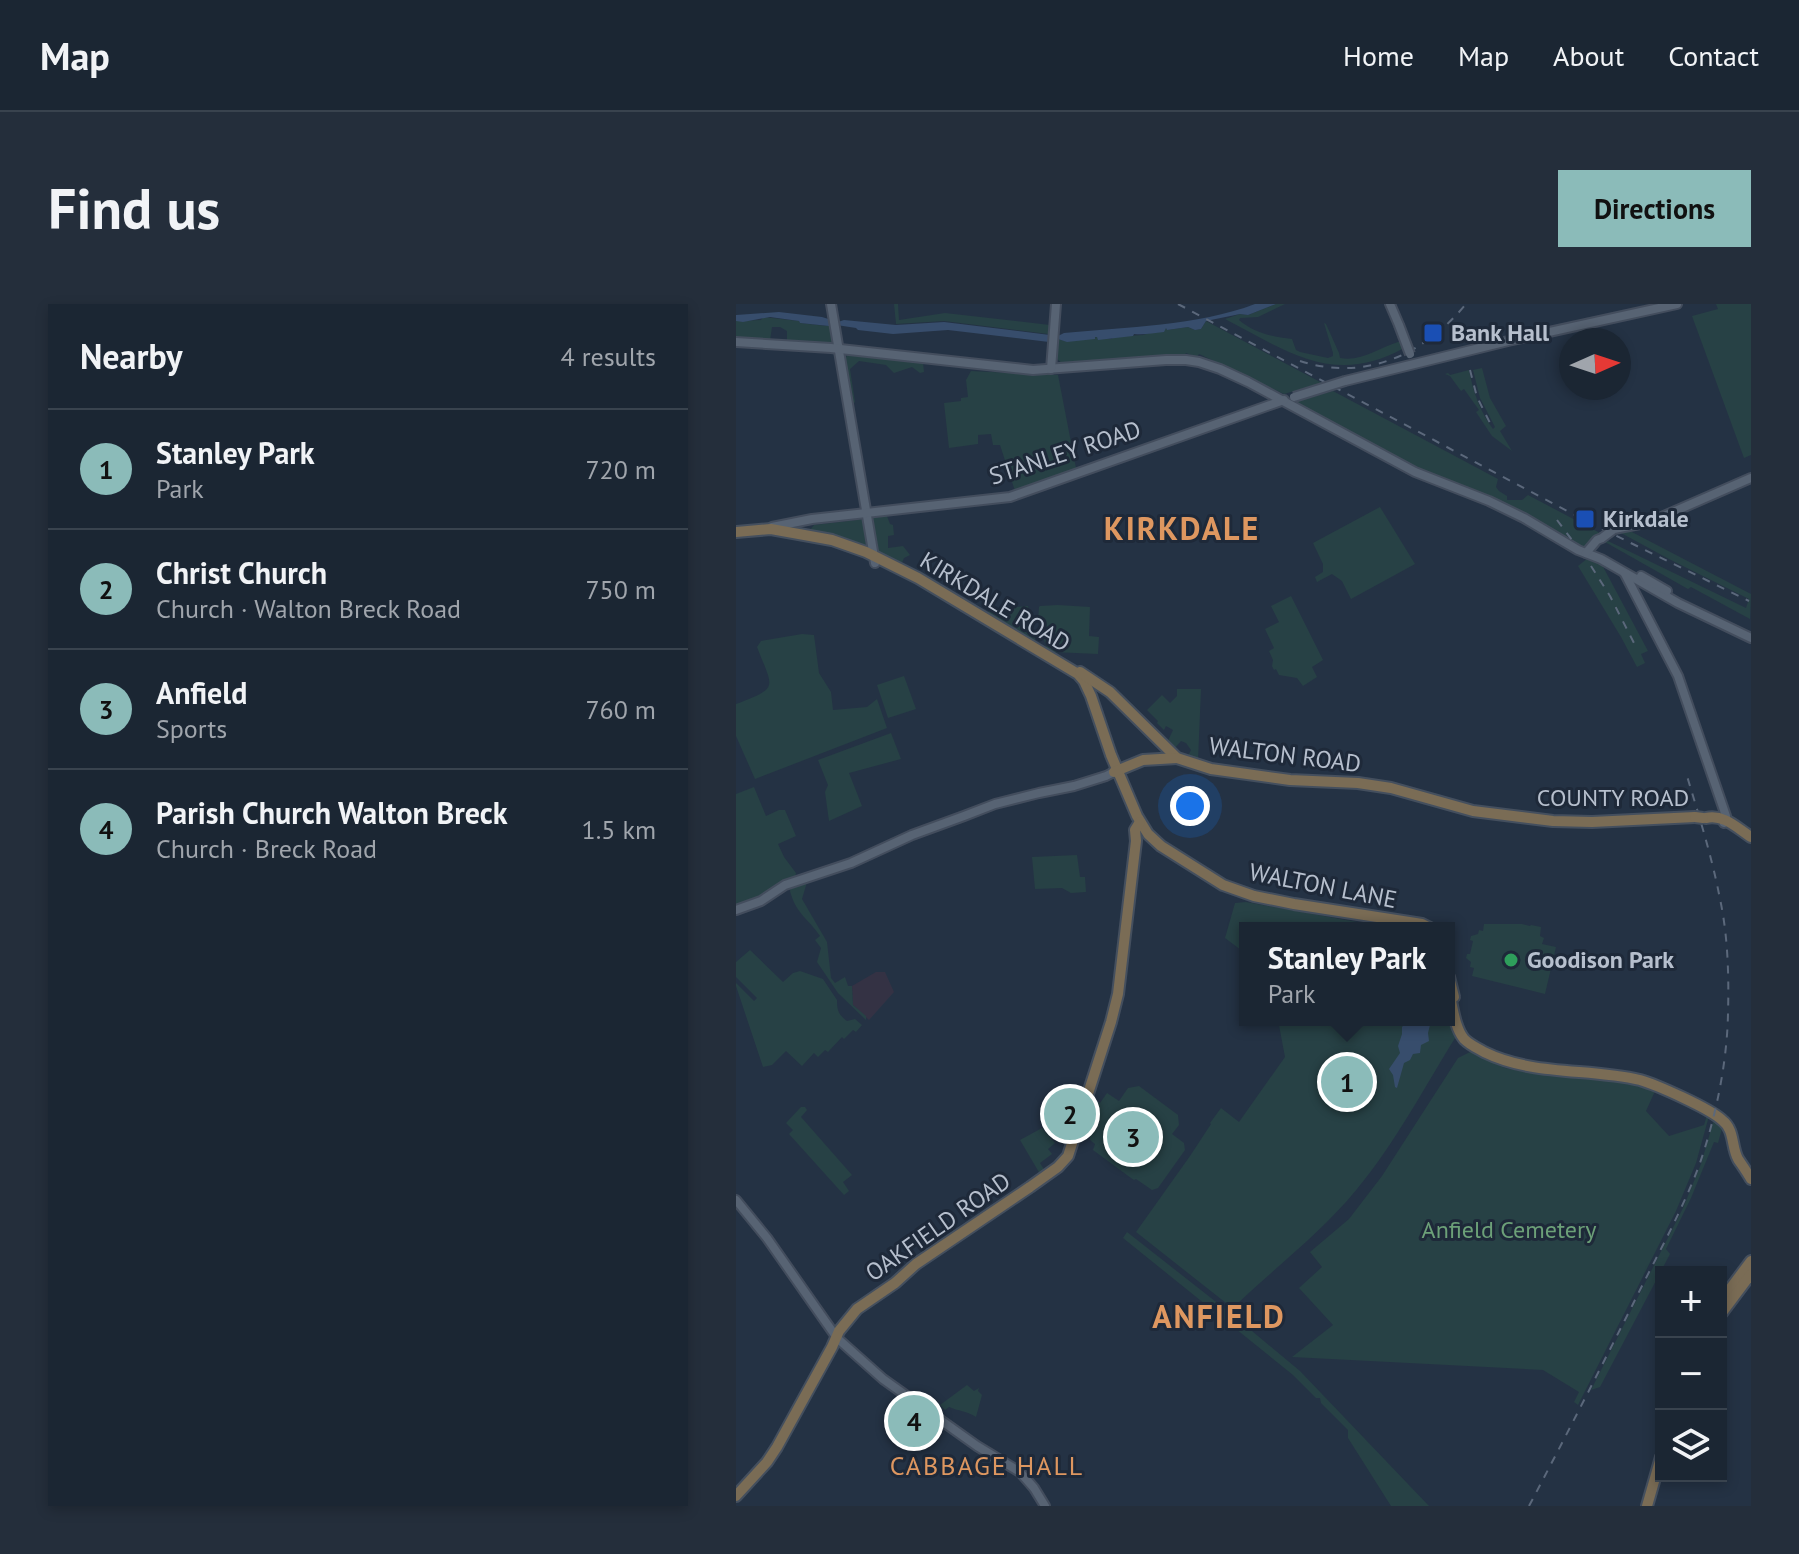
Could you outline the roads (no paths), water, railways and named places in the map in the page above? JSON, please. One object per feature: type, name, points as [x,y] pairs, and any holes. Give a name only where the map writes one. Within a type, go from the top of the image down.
[{"type":"highway","points":[[736,534],[763,529],[802,537]]},
{"type":"highway","points":[[736,534],[832,540],[875,559]]},
{"type":"highway","name":"KIRKDALE ROAD","points":[[875,559],[918,578],[1043,653]]},
{"type":"highway","name":"KIRKDALE ROAD","points":[[875,559],[1087,685]]},
{"type":"highway","name":"WALTON ROAD","points":[[1043,653],[1063,662],[1087,685],[1114,697],[1171,756],[1211,769],[1263,778],[1360,783],[1391,788],[1473,811]]},
{"type":"highway","points":[[1087,685],[1138,829],[1169,855]]},
{"type":"highway","points":[[1087,685],[1138,829]]},
{"type":"highway","points":[[1115,771],[1143,760],[1171,756]]},
{"type":"highway","name":"COUNTY ROAD","points":[[1473,811],[1566,822],[1715,817],[1726,820],[1751,837]]},
{"type":"highway","name":"OAKFIELD ROAD","points":[[736,1496],[777,1447],[845,1321],[916,1264],[1058,1167],[1069,1154],[1118,994],[1138,829]]},
{"type":"highway","name":"WALTON LANE","points":[[1169,855],[1219,889],[1244,897],[1382,922]]},
{"type":"highway","name":"WALTON LANE","points":[[1169,855],[1223,885],[1256,896],[1410,922]]},
{"type":"highway","points":[[1455,999],[1462,1025],[1471,1039],[1493,1053],[1521,1063],[1643,1078],[1718,1110],[1728,1118],[1732,1127],[1741,1162]]},
{"type":"highway","points":[[1455,1014],[1460,1033],[1459,1048],[1474,1047]]},
{"type":"highway","points":[[1460,1033],[1474,1047],[1503,1061],[1625,1078],[1657,1086],[1724,1120],[1732,1135],[1737,1158],[1751,1179]]},
{"type":"highway","points":[[1727,1293],[1751,1261]]},
{"type":"highway","points":[[1727,1306],[1751,1274]]},
{"type":"highway","points":[[1647,1506],[1655,1478]]},
{"type":"highway","points":[[1654,1506],[1661,1482]]},
{"type":"main road","points":[[831,304],[875,559]]},
{"type":"main road","points":[[1051,369],[1056,304]]},
{"type":"main road","points":[[1390,304],[1414,364]]},
{"type":"main road","points":[[736,342],[836,343],[1037,370],[1186,360],[1220,369],[1271,400],[1282,401],[1414,364],[1677,304]]},
{"type":"main road","points":[[1052,356],[1056,365],[1063,369]]},
{"type":"main road","points":[[1037,370],[1052,356]]},
{"type":"main road","points":[[1292,407],[1294,397]]},
{"type":"main road","name":"STANLEY ROAD","points":[[763,529],[808,520],[1010,497],[1271,400]]},
{"type":"main road","points":[[1282,401],[1415,472],[1524,518],[1624,573],[1632,581],[1678,676],[1726,820]]},
{"type":"main road","points":[[1586,553],[1597,540],[1614,529],[1650,522],[1751,478]]},
{"type":"main road","points":[[802,537],[808,524],[820,519]]},
{"type":"main road","points":[[802,537],[803,523],[808,520]]},
{"type":"main road","points":[[1601,540],[1599,548],[1602,554]]},
{"type":"main road","points":[[1586,553],[1596,551],[1751,635]]},
{"type":"main road","points":[[1632,581],[1751,635]]},
{"type":"main road","points":[[736,910],[761,901],[785,885],[851,863],[912,835],[995,804],[1074,786],[1115,771]]},
{"type":"main road","points":[[736,1200],[837,1338],[877,1375],[977,1446],[1014,1468],[1027,1479],[1045,1506]]},
{"type":"water","points":[[1255,304],[1276,304],[1248,315],[1206,321],[1201,329],[1166,328],[1164,332],[1067,342],[948,330],[893,334],[770,317],[736,321],[736,315],[779,312],[838,322],[896,325],[944,322],[1058,336],[1185,321]]},
{"type":"water","points":[[1430,1026],[1429,1041],[1421,1045],[1420,1053],[1413,1054],[1404,1063],[1397,1088],[1389,1069],[1400,1053],[1398,1046],[1402,1027]]},
{"type":"railway","points":[[1178,304],[1586,521],[1749,601]]},
{"type":"railway","points":[[1300,361],[1347,368],[1391,360],[1431,337],[1466,304]]},
{"type":"railway","points":[[1470,370],[1477,397],[1493,429]]},
{"type":"railway","points":[[1557,520],[1572,540]]},
{"type":"railway","points":[[1591,566],[1635,645]]},
{"type":"railway","points":[[1529,1506],[1677,1217],[1700,1163],[1716,1108],[1727,1033],[1726,942],[1713,868],[1687,776]]},
{"type":"place","name":"Bank Hall","points":[[1433,333]]},
{"type":"place","name":"Kirkdale","points":[[1585,519]]},
{"type":"place","name":"Goodison Park","points":[[1511,960]]},
{"type":"place","name":"Stanley Park","points":[[1347,1082]]},
{"type":"place","name":"Christ Church","points":[[1070,1114]]},
{"type":"place","name":"Anfield","points":[[1133,1137]]},
{"type":"place","name":"Parish Church Walton Breck","points":[[914,1421]]},
{"type":"district","name":"KIRKDALE","points":[[1182,529]]},
{"type":"district","name":"ANFIELD","points":[[1219,1317]]},
{"type":"district","name":"CABBAGE HALL","points":[[987,1466]]},
{"type":"park label","name":"Anfield Cemetery","points":[[1509,1230]]}]
